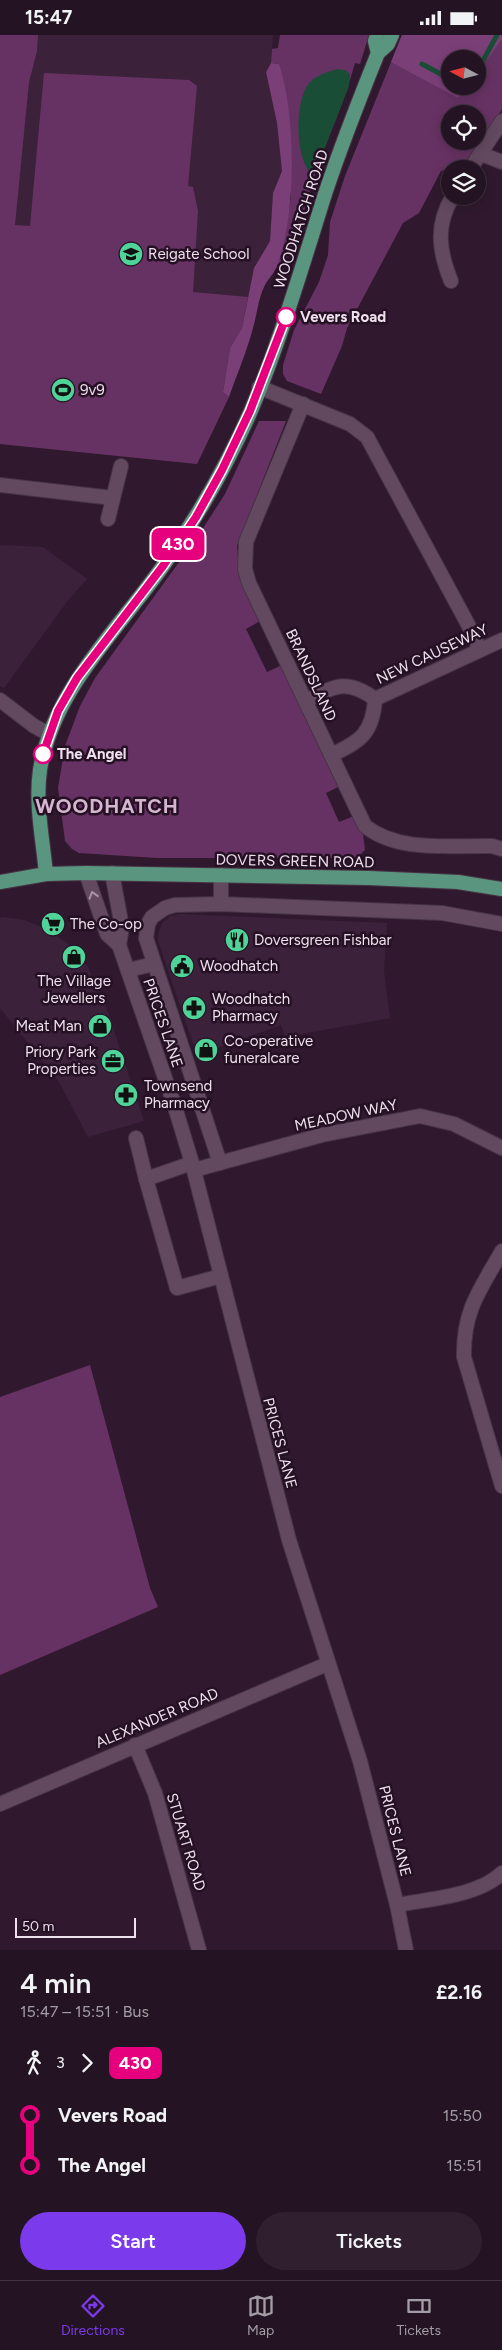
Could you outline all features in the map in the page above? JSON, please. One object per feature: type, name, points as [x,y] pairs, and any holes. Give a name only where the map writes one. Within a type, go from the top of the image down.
[{"type":"main road","name":"WOODHATCH ROAD","points":[[377,35],[375,41],[378,53]]},
{"type":"main road","name":"WOODHATCH ROAD","points":[[46,874],[38,796],[40,772],[49,734],[58,711],[77,678],[163,566],[196,517],[222,470],[260,387],[286,317],[344,141],[378,53],[388,44],[392,35]]},
{"type":"main road","name":"DOVERS GREEN ROAD","points":[[0,882],[46,874],[112,873],[458,882],[502,889]]},
{"type":"street","points":[[477,160],[502,121]]},
{"type":"street","points":[[482,154],[502,162]]},
{"type":"street","points":[[447,205],[444,210],[440,243],[442,258],[451,281]]},
{"type":"street","points":[[260,387],[350,424],[367,437],[480,650]]},
{"type":"street","name":"BRANDSLAND","points":[[303,404],[246,542],[244,554],[245,569],[249,583],[365,826],[376,835],[409,844],[492,846],[502,849]]},
{"type":"street","points":[[108,519],[121,466]]},
{"type":"street","points":[[0,485],[113,498]]},
{"type":"street","name":"NEW CAUSEWAY","points":[[375,699],[502,640]]},
{"type":"street","name":"NEW CAUSEWAY","points":[[306,701],[339,685],[352,687],[375,699]]},
{"type":"street","name":"NEW CAUSEWAY","points":[[331,755],[362,738],[369,728],[374,712],[375,699]]},
{"type":"street","points":[[0,700],[49,734]]},
{"type":"street","name":"PRICES LANE","points":[[86,873],[107,934],[119,945],[174,1104],[193,1167],[255,1416],[289,1540],[360,1761],[397,1905],[406,1950]]},
{"type":"street","name":"PRICES LANE","points":[[112,873],[122,927],[119,945]]},
{"type":"street","points":[[221,875],[221,904],[442,913],[502,924]]},
{"type":"street","name":"PRICES LANE","points":[[220,1163],[146,937],[148,924],[152,917],[165,908],[174,905],[221,904]]},
{"type":"street","points":[[128,970],[154,964]]},
{"type":"street","name":"MEADOW WAY","points":[[146,1179],[193,1167],[220,1163],[322,1135],[420,1116],[454,1123],[502,1148]]},
{"type":"street","points":[[136,1138],[177,1288],[221,1276]]},
{"type":"street","points":[[502,1251],[469,1310],[464,1342],[464,1357],[502,1486]]},
{"type":"street","name":"ALEXANDER ROAD","points":[[0,1804],[327,1663]]},
{"type":"street","name":"STUART ROAD","points":[[135,1745],[155,1793],[199,1950]]},
{"type":"street","points":[[397,1905],[477,1888],[502,1873]]},
{"type":"shaded area","name":"Reigate School","points":[[0,35],[273,35],[271,63],[266,72],[277,123],[282,171],[273,193],[270,241],[254,268],[242,328],[223,392],[229,397],[197,464],[0,444]]},
{"type":"shaded area","name":"Reigate School","points":[[0,35],[38,35],[37,51],[29,82],[15,225],[30,226],[44,73],[189,80],[197,86],[188,186],[193,187],[198,211],[193,292],[248,297],[242,328],[230,348],[223,392],[229,397],[197,464],[0,444]]},
{"type":"shaded area","points":[[280,35],[369,35],[360,64],[355,63],[342,104],[316,171],[293,245],[281,268],[275,268],[285,235],[291,197],[279,64],[271,63],[272,49],[278,48]]},
{"type":"shaded area","points":[[402,35],[502,35],[502,109],[486,137],[486,105],[441,105],[441,150],[478,150],[473,160],[441,160],[441,171],[419,213],[403,223],[347,328],[342,346],[321,394],[287,381],[283,374],[283,365],[294,330],[319,282],[328,255],[330,222],[345,176]]},
{"type":"shaded area","points":[[402,35],[502,35],[502,39],[486,61],[486,50],[441,50],[441,89],[391,62]]},
{"type":"shaded area","points":[[271,63],[279,64],[289,110],[292,166],[288,222],[276,268],[262,292],[251,337],[229,397],[223,392],[230,348],[242,328],[254,268],[270,241],[273,193],[282,171],[277,123],[266,72]]},
{"type":"shaded area","points":[[337,69],[345,70],[350,74],[349,86],[315,173],[311,173],[302,156],[300,144],[298,131],[300,105],[307,86],[313,80]]},
{"type":"shaded area","points":[[259,421],[286,421],[237,546],[239,569],[262,620],[246,629],[267,672],[282,665],[340,786],[326,793],[339,822],[354,816],[363,834],[365,850],[357,858],[157,858],[79,853],[72,849],[65,841],[58,788],[65,746],[80,706],[95,678],[198,536],[225,494]]},
{"type":"shaded area","points":[[0,545],[43,547],[87,579],[69,599],[4,688],[0,686]]},
{"type":"shaded area","points":[[179,914],[387,923],[384,971],[390,1018],[285,1037],[281,1025],[197,1055],[158,941],[159,931],[163,922],[170,916]]},
{"type":"shaded area","points":[[0,918],[24,920],[49,930],[68,944],[88,967],[105,1004],[144,1121],[88,1137],[58,1080],[0,1008]]},
{"type":"shaded area","points":[[90,1365],[150,1588],[158,1607],[0,1675],[0,1397]]},
{"type":"waterway","points":[[486,55],[497,35]]},
{"type":"waterway","points":[[422,64],[441,74]]},
{"type":"bus line","name":"430","points":[[43,754],[58,711],[77,678],[163,566],[196,517],[222,470],[250,411],[286,317]]},
{"type":"place","name":"Reigate School","points":[[131,254]]},
{"type":"place","name":"Vevers Road","points":[[286,317]]},
{"type":"place","name":"9v9","points":[[63,390]]},
{"type":"place","name":"The Angel","points":[[43,754]]},
{"type":"place","name":"The Co-op","points":[[53,924]]},
{"type":"place","name":"Doversgreen Fishbar","points":[[237,940]]},
{"type":"place","name":"The Village Jewellers","points":[[74,957]]},
{"type":"place","name":"Woodhatch","points":[[182,966]]},
{"type":"place","name":"Woodhatch Pharmacy","points":[[194,1008]]},
{"type":"place","name":"Meat Man","points":[[100,1026]]},
{"type":"place","name":"Co-operative funeralcare","points":[[206,1050]]},
{"type":"place","name":"Priory Park Properties","points":[[113,1061]]},
{"type":"place","name":"Townsend Pharmacy","points":[[126,1095]]},
{"type":"district","name":"WOODHATCH","points":[[107,806]]}]
